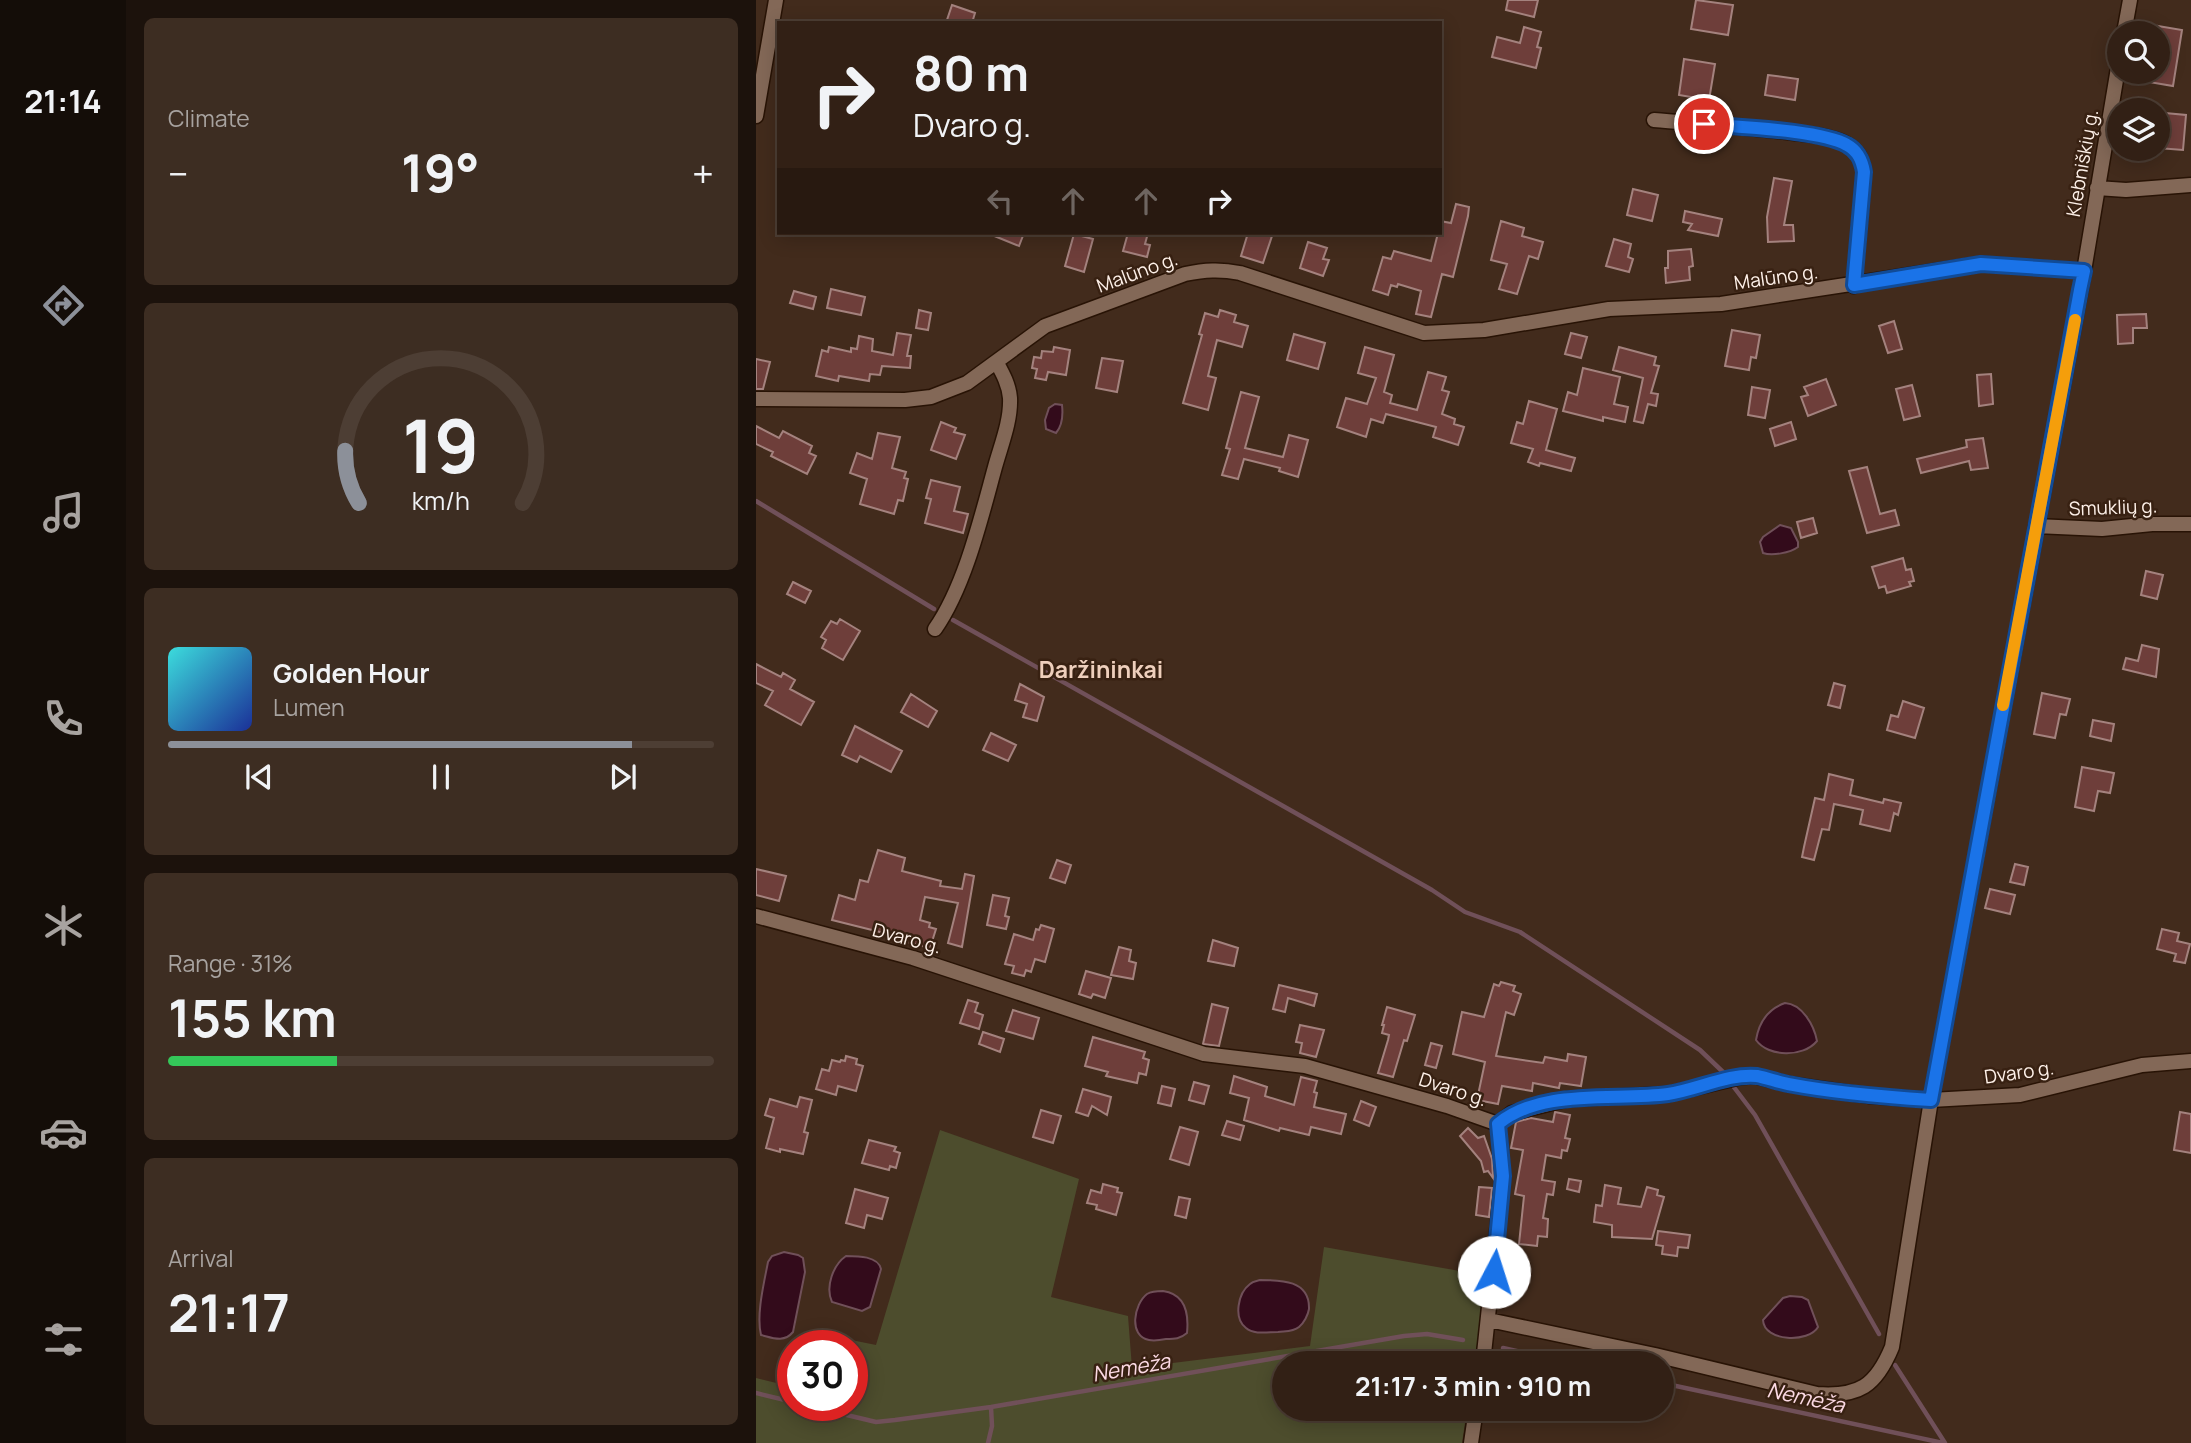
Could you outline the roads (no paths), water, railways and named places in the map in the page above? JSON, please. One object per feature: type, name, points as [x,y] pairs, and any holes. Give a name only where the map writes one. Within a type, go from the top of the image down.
[{"type":"street","points":[[756,116],[776,0]]},
{"type":"street","points":[[2126,21],[2130,0]]},
{"type":"street","name":"Klebniškių g.","points":[[2084,271],[2115,84]]},
{"type":"street","points":[[1654,120],[1755,128],[1821,137],[1846,144],[1857,153],[1862,159],[1864,172],[1854,285]]},
{"type":"street","points":[[2097,188],[2126,190],[2191,185]]},
{"type":"street","name":"Malūno g.","points":[[756,399],[905,400],[931,397],[967,383],[1045,326],[1185,274],[1208,270],[1223,269],[1240,273],[1424,333],[1484,330],[1609,309],[1721,304],[1981,264],[2084,271]]},
{"type":"street","points":[[1489,1320],[1655,1355],[1817,1394],[1839,1396],[1857,1392],[1870,1383],[1884,1367],[1892,1347],[1931,1100],[2084,271]]},
{"type":"street","points":[[935,629],[953,597],[980,522],[1004,435],[1010,401],[1009,388],[997,363]]},
{"type":"street","name":"Smuklių g.","points":[[2036,526],[2102,529],[2152,524],[2191,524]]},
{"type":"street","name":"Dvaro g.","points":[[756,916],[913,958],[1204,1054],[1305,1066],[1447,1106],[1498,1124],[1512,1113],[1568,1099],[1669,1094],[1741,1077],[1755,1076],[1788,1084],[1871,1096],[1931,1100],[2020,1095],[2141,1065],[2191,1062]]},
{"type":"street","points":[[1485,1351],[1503,1176],[1498,1124]]},
{"type":"street","points":[[1471,1443],[1474,1421]]},
{"type":"waterway","points":[[756,501],[934,609]]},
{"type":"waterway","points":[[953,620],[1432,890],[1465,912],[1520,932],[1700,1050],[1723,1072]]},
{"type":"waterway","points":[[1733,1086],[1755,1115],[1879,1334]]},
{"type":"waterway","name":"Nemėža","points":[[868,1420],[876,1422],[991,1407],[1404,1336],[1427,1334],[1463,1340]]},
{"type":"waterway","name":"Nemėža","points":[[1503,1348],[1517,1351]]},
{"type":"waterway","points":[[1895,1365],[1945,1443]]},
{"type":"waterway","name":"Nemėža","points":[[1674,1386],[1943,1443]]},
{"type":"waterway","name":"Nemėža","points":[[756,1393],[777,1398]]},
{"type":"waterway","points":[[988,1443],[992,1426],[991,1407]]},
{"type":"district","name":"Daržininkai","points":[[1101,669]]}]
